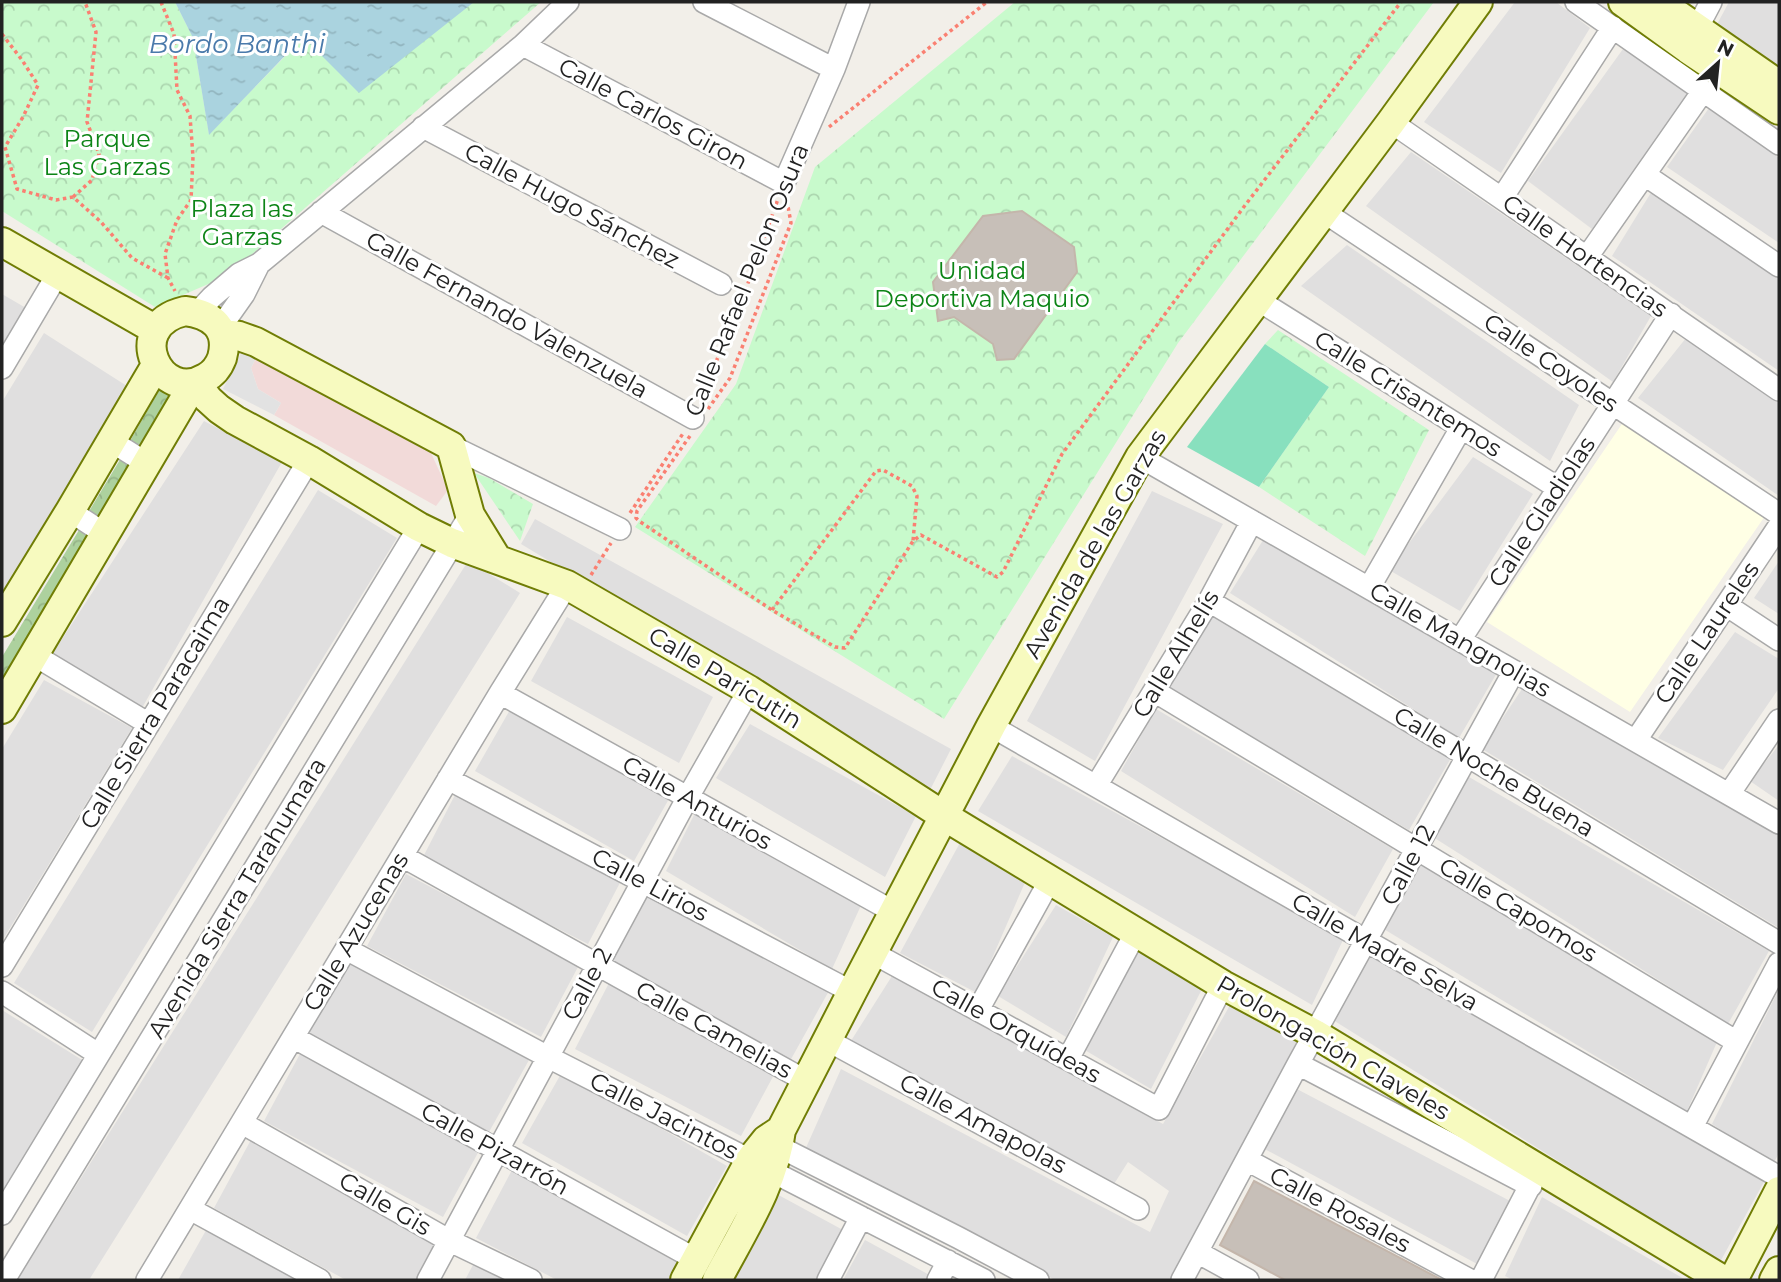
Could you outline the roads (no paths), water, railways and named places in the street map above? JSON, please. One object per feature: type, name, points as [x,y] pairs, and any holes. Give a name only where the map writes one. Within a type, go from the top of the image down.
[{"type":"street","points":[[206,321],[248,288],[259,264],[523,45],[568,2]]},
{"type":"street","points":[[704,2],[834,69]]},
{"type":"street","name":"Calle Rafael Pelon Osura","points":[[784,183],[834,69],[859,2]]},
{"type":"street","name":"Avenida de las Garzas","points":[[691,1270],[770,1150],[991,726],[1140,457],[1478,2]]},
{"type":"street","points":[[1576,2],[1692,38],[1779,85]]},
{"type":"street","points":[[1659,2],[1692,38],[1779,110]]},
{"type":"street","points":[[1692,38],[1711,2]]},
{"type":"street","points":[[1618,15],[1703,91],[1779,144]]},
{"type":"street","points":[[1502,198],[1618,15]]},
{"type":"street","name":"Calle Carlos Giron","points":[[523,45],[784,183]]},
{"type":"street","points":[[1587,257],[1703,91]]},
{"type":"street","name":"Calle Hortencias","points":[[1391,121],[1779,390]]},
{"type":"street","name":"Calle Hugo Sánchez","points":[[423,127],[721,285]]},
{"type":"street","points":[[1645,175],[1779,266]]},
{"type":"street","name":"Calle Fernando Valenzuela","points":[[321,212],[697,421]]},
{"type":"street","name":"Calle Coyoles","points":[[1324,212],[1779,514]]},
{"type":"street","points":[[2,242],[156,330]]},
{"type":"street","points":[[2,368],[57,275]]},
{"type":"street","name":"Calle Crisantemos","points":[[1258,300],[1558,488]]},
{"type":"street","points":[[206,321],[224,342],[216,369],[197,382],[174,381],[163,374],[152,353],[152,341],[163,320],[173,314],[206,321],[256,342],[451,446],[620,529]]},
{"type":"street","name":"Calle Gladiolas","points":[[1460,640],[1671,314]]},
{"type":"street","points":[[2,622],[156,365]]},
{"type":"street","points":[[2,709],[146,463],[197,382]]},
{"type":"street","name":"Calle Paricutin","points":[[197,382],[219,409],[235,420],[309,460],[419,527],[452,543],[574,589],[749,690],[944,816]]},
{"type":"street","points":[[1369,588],[1461,428]]},
{"type":"street","points":[[111,441],[146,463]]},
{"type":"street","points":[[451,446],[470,515],[497,559]]},
{"type":"street","name":"Calle Mangnolias","points":[[1140,457],[1779,822]]},
{"type":"street","name":"Calle Sierra Paracaima","points":[[2,966],[309,460]]},
{"type":"street","points":[[70,511],[105,534]]},
{"type":"street","name":"Avenida Sierra Tarahumara","points":[[4,1280],[470,515]]},
{"type":"street","name":"Calle Alhelís","points":[[1096,786],[1209,601],[1252,521]]},
{"type":"street","name":"Calle Laureles","points":[[1636,740],[1779,526]]},
{"type":"street","name":"Avenida Sierra Tarahumara","points":[[2,1214],[419,527]]},
{"type":"street","name":"Calle Azucenas","points":[[147,1280],[500,693],[574,589]]},
{"type":"street","name":"Calle Noche Buena","points":[[1209,601],[1779,943]]},
{"type":"street","points":[[1726,605],[1779,640]]},
{"type":"street","points":[[34,656],[149,724]]},
{"type":"street","name":"Calle 12","points":[[1182,1280],[1514,671]]},
{"type":"street","name":"Calle 2","points":[[428,1280],[688,797],[749,690]]},
{"type":"street","name":"Calle Capomos","points":[[1154,691],[1737,1042]]},
{"type":"street","name":"Calle Anturios","points":[[500,693],[894,912]]},
{"type":"street","points":[[1729,794],[1779,720]]},
{"type":"street","name":"Calle Madre Selva","points":[[991,726],[1779,1177]]},
{"type":"street","name":"Calle Lirios","points":[[448,779],[852,992]]},
{"type":"street","name":"Prolongación Claveles","points":[[944,816],[1223,985],[1315,1034],[1534,1177],[1723,1280]]},
{"type":"street","name":"Calle Camelias","points":[[402,856],[806,1081]]},
{"type":"street","points":[[978,1010],[1049,880]]},
{"type":"street","points":[[1068,1059],[1136,932]]},
{"type":"street","name":"Calle Jacintos","points":[[346,949],[548,1057],[770,1150],[959,1238],[1038,1280]]},
{"type":"street","name":"Calle Orquídeas","points":[[873,953],[1159,1109],[1223,985]]},
{"type":"street","points":[[1692,1127],[1779,963]]},
{"type":"street","points":[[2,992],[99,1055]]},
{"type":"street","name":"Calle Pizarrón","points":[[293,1037],[498,1151],[691,1270]]},
{"type":"street","name":"Calle Amapolas","points":[[827,1040],[1138,1209]]},
{"type":"street","points":[[1298,1064],[1534,1177],[1481,1280]]},
{"type":"street","name":"Calle Gis","points":[[242,1123],[450,1241],[530,1280]]},
{"type":"street","name":"Avenida de las Garzas","points":[[717,1280],[761,1196],[770,1150]]},
{"type":"street","name":"Calle Jacintos","points":[[770,1150],[861,1217],[984,1280]]},
{"type":"street","name":"Calle Rosales","points":[[1247,1160],[1470,1280]]},
{"type":"street","points":[[24,1177],[55,1196]]},
{"type":"street","points":[[1733,1280],[1779,1191]]},
{"type":"street","points":[[190,1209],[320,1280]]},
{"type":"street","points":[[828,1280],[861,1217]]},
{"type":"street","points":[[1197,1252],[1248,1280]]},
{"type":"street","points":[[938,1280],[948,1261]]},
{"type":"street","points":[[1774,1280],[1779,1271]]},
{"type":"water","name":"Bordo Banthi","points":[[175,2],[474,2],[359,93],[303,37],[209,135],[193,38]]},
{"type":"park label","name":"Parque Las Garzas","points":[[107,153]]},
{"type":"park label","name":"Plaza las Garzas","points":[[242,223]]},
{"type":"park label","name":"Unidad Deportiva Maquio","points":[[982,285]]}]
